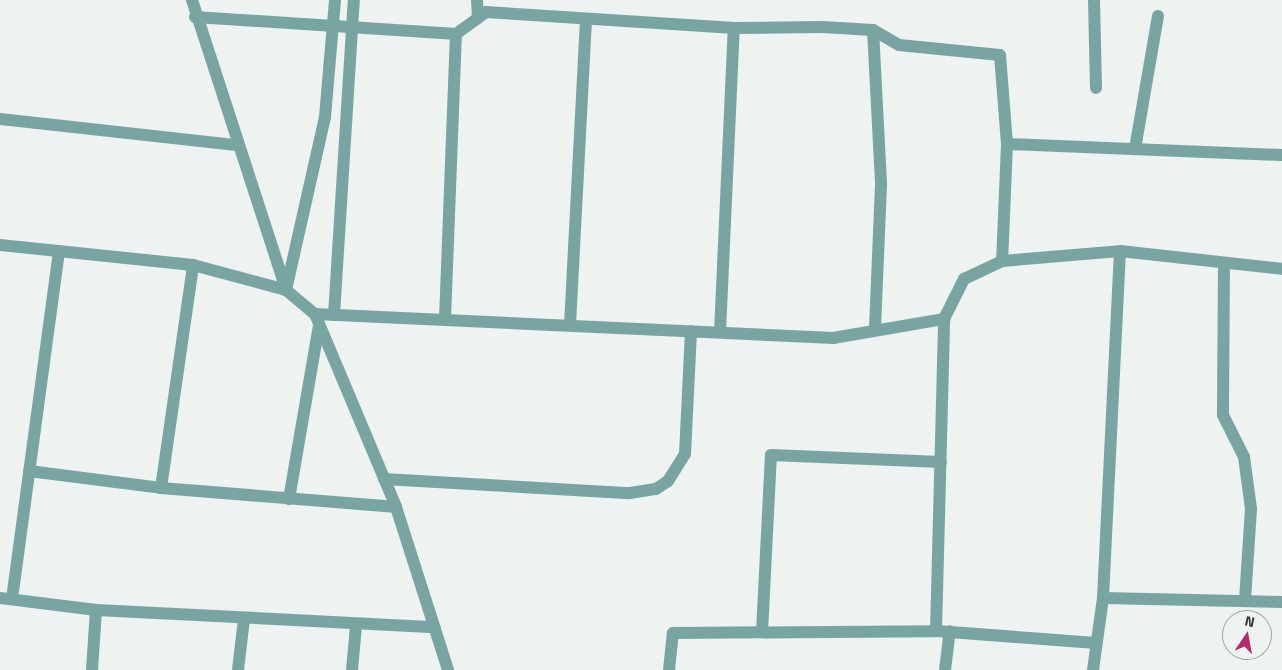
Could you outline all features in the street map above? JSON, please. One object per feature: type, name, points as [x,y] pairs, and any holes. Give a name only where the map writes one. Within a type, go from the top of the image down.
[{"type":"street","points":[[192,0],[194,17],[286,290],[317,320],[396,507],[448,670]]},
{"type":"street","points":[[286,290],[325,117],[336,26],[335,0]]},
{"type":"street","points":[[334,315],[354,0]]},
{"type":"street","points":[[478,0],[478,18]]},
{"type":"street","points":[[1094,0],[1096,88]]},
{"type":"street","points":[[194,17],[456,34],[486,12],[734,28],[873,30],[899,45],[1000,55],[1007,144],[1002,260]]},
{"type":"street","points":[[1135,149],[1158,16]]},
{"type":"street","points":[[570,325],[586,19]]},
{"type":"street","points":[[720,332],[734,28]]},
{"type":"street","points":[[873,30],[881,185],[875,330]]},
{"type":"street","points":[[445,319],[456,34]]},
{"type":"street","points":[[0,119],[237,145]]},
{"type":"street","points":[[1007,144],[1282,155]]},
{"type":"street","points":[[0,244],[193,265],[286,290]]},
{"type":"street","points":[[59,251],[30,471],[6,598],[96,610],[356,626],[435,627]]},
{"type":"street","points":[[1093,670],[1103,598],[1120,251]]},
{"type":"street","points":[[936,631],[944,318],[964,279],[1002,260],[1120,251],[1282,269]]},
{"type":"street","points":[[1224,262],[1223,415],[1244,457],[1250,509],[1245,600]]},
{"type":"street","points":[[161,488],[193,265]]},
{"type":"street","points":[[317,320],[334,315],[833,338],[944,318]]},
{"type":"street","points":[[289,499],[317,320]]},
{"type":"street","points":[[384,479],[630,493],[656,489],[668,480],[685,454],[691,331]]},
{"type":"street","points":[[762,632],[771,456],[941,462]]},
{"type":"street","points":[[30,471],[161,488],[396,507]]},
{"type":"street","points":[[1103,598],[1282,602]]},
{"type":"street","points":[[92,670],[96,610]]},
{"type":"street","points":[[238,670],[244,619]]},
{"type":"street","points":[[352,670],[356,626]]},
{"type":"street","points":[[669,670],[673,633],[950,631],[1096,643]]},
{"type":"street","points":[[944,670],[950,631]]}]
